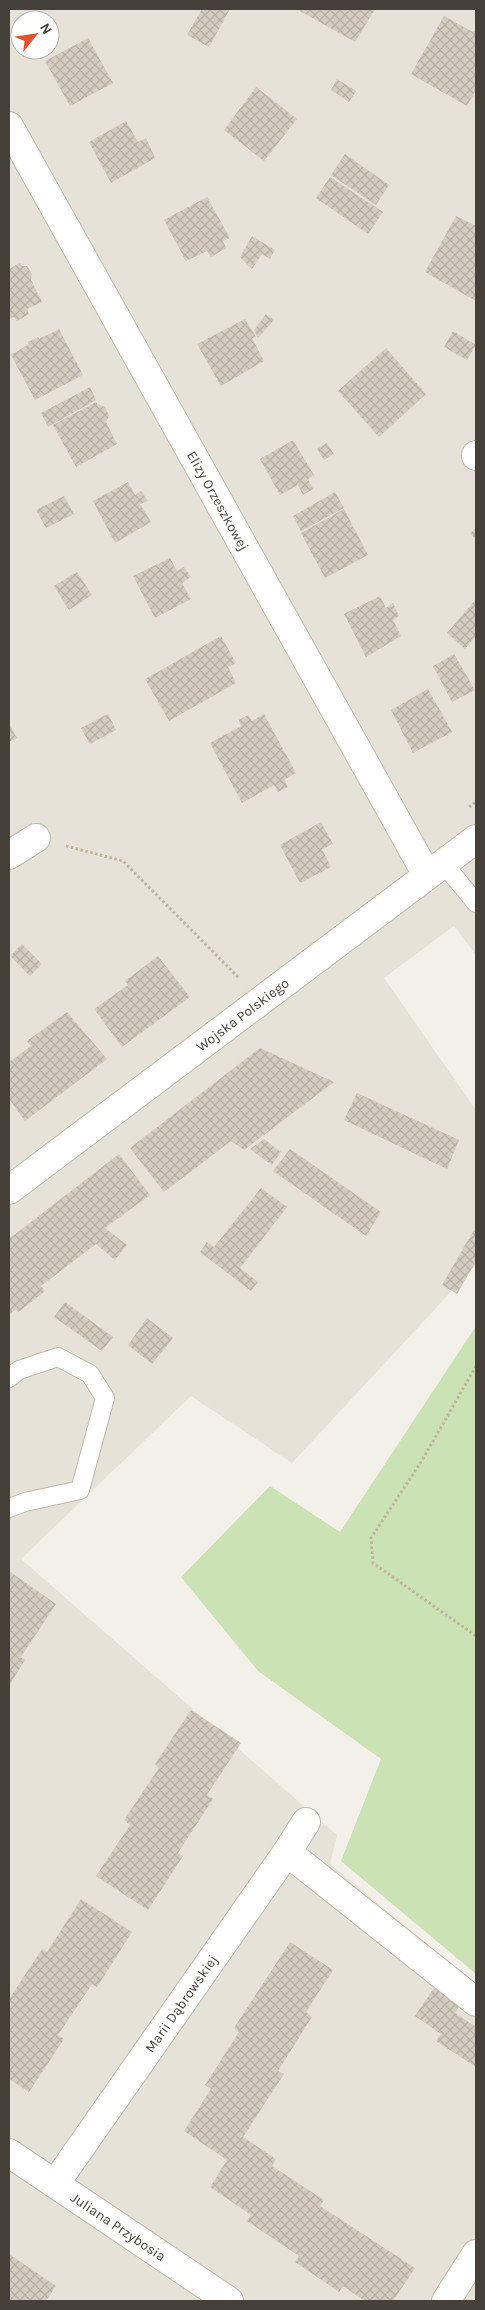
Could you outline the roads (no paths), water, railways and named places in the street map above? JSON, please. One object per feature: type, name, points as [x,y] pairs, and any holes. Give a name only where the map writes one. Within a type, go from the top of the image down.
[{"type":"street","name":"Elizy Orzeszkowej","points":[[9,126],[435,869]]},
{"type":"street","points":[[9,855],[36,838]]},
{"type":"street","name":"Wojska Polskiego","points":[[9,1190],[476,839]]},
{"type":"street","name":"Marii Dąbrowskiej","points":[[54,2184],[287,1852],[306,1822]]},
{"type":"street","points":[[287,1852],[476,2002]]},
{"type":"street","name":"Juliana Przybosia","points":[[9,2153],[228,2301]]},
{"type":"street","points":[[446,2301],[476,2254]]},
{"type":"lane","points":[[435,869],[476,903]]},
{"type":"lane","points":[[9,1378],[19,1370],[58,1357],[90,1374],[105,1398],[80,1490],[25,1502],[9,1508]]}]
